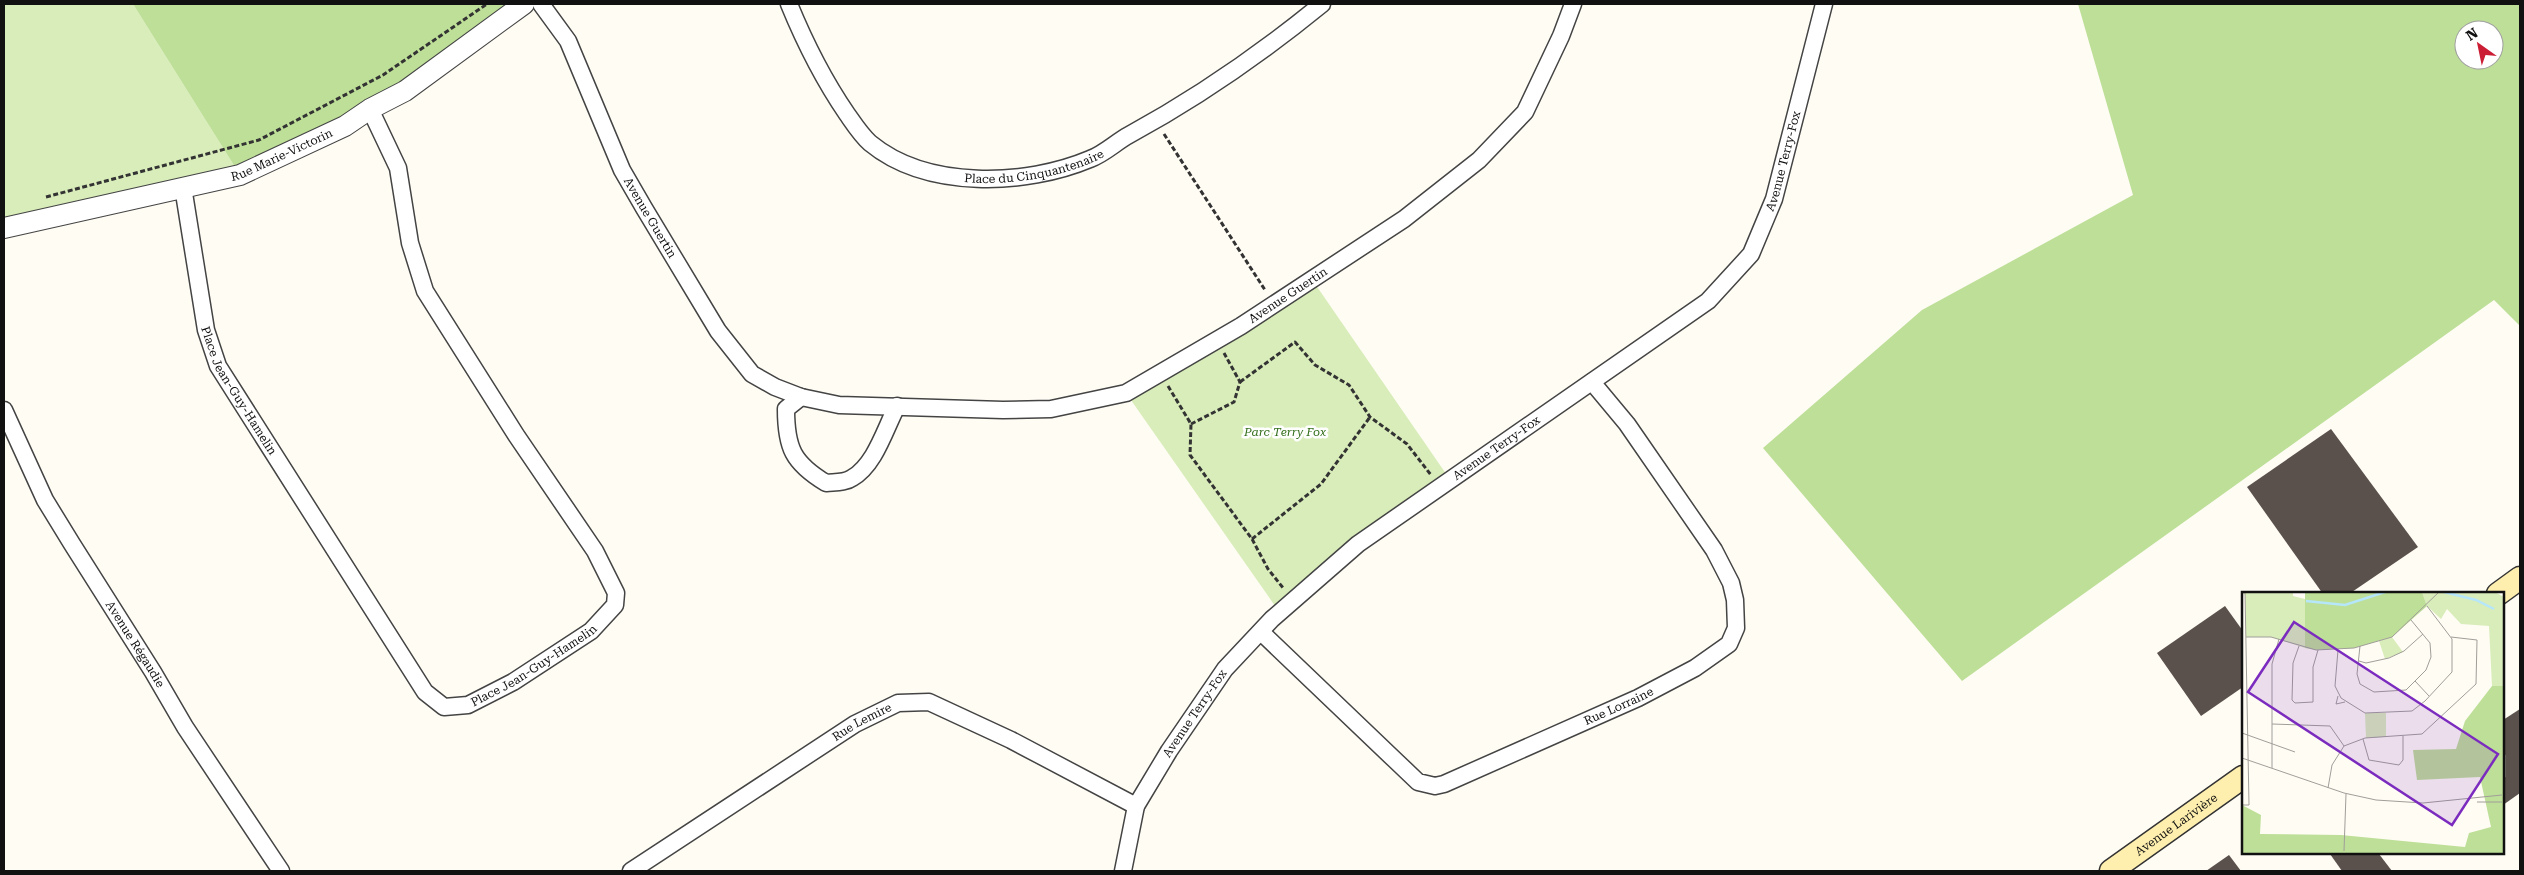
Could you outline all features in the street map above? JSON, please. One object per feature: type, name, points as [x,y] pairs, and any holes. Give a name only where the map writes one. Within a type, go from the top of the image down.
[{"type":"main road","points":[[2501,592],[2520,578]]},
{"type":"main road","name":"Avenue Larivière","points":[[2111,871],[2242,778]]},
{"type":"street","name":"Rue Marie-Victorin","points":[[4,228],[240,175],[345,126],[370,109],[405,91],[524,4]]},
{"type":"street","name":"Avenue Guertin","points":[[541,4],[568,41],[622,170],[718,331],[752,374],[774,387],[800,397],[839,405],[956,410],[1051,409],[1101,400],[1126,393],[1217,339],[1404,219],[1479,160],[1524,112],[1561,36],[1573,4]]},
{"type":"street","name":"Place du Cinquantenaire","points":[[789,4],[809,53],[836,98],[869,142],[887,155],[930,173],[962,178],[995,179],[1040,174],[1092,159],[1156,120],[1275,42],[1322,4]]},
{"type":"street","name":"Avenue Terry-Fox","points":[[1123,871],[1136,806],[1169,751],[1224,669],[1272,619],[1358,544],[1708,301],[1751,254],[1774,199],[1824,4]]},
{"type":"street","name":"Place Jean-Guy-Hamelin","points":[[183,187],[206,330],[218,366],[425,692],[444,707],[468,705],[512,682],[591,631],[615,605],[616,593],[595,550],[521,442],[425,290],[410,243],[398,168],[370,109]]},
{"type":"street","name":"Rue Lorraine","points":[[1261,632],[1396,761],[1408,775],[1418,782],[1435,786],[1468,775],[1638,698],[1716,655],[1729,644],[1736,628],[1735,600],[1731,583],[1714,550],[1627,424],[1592,382]]},
{"type":"street","points":[[800,397],[786,409],[790,448],[798,463],[826,483],[851,479],[860,472],[873,454],[897,406]]},
{"type":"street","name":"Avenue Régaudie","points":[[4,410],[45,500],[153,672],[185,727],[280,871]]},
{"type":"street","name":"Rue Lemire","points":[[631,871],[855,724],[898,702],[929,702],[1011,740],[1136,806]]},
{"type":"path","points":[[40,199],[259,140],[383,75],[487,4]]},
{"type":"path","points":[[1156,120],[1274,303]]},
{"type":"path","points":[[1217,339],[1240,382]]},
{"type":"path","points":[[1191,424],[1234,402],[1240,382],[1295,342],[1315,365],[1349,385],[1370,417],[1407,444],[1440,488]]},
{"type":"path","points":[[1161,373],[1191,424],[1190,455],[1252,539],[1268,569],[1294,601]]},
{"type":"path","points":[[1252,539],[1322,484],[1370,417]]},
{"type":"green space","points":[[4,4],[133,4],[240,175],[4,228]]},
{"type":"green space","points":[[133,4],[524,4],[405,91],[240,175]]},
{"type":"green space","points":[[2078,4],[2520,4],[2520,326],[2494,300],[1962,681],[1763,448],[1922,310],[2133,195]]},
{"type":"green space","name":"Parc Terry Fox","points":[[1311,278],[1451,481],[1280,613],[1126,393]]},
{"type":"building","points":[[2331,429],[2418,547],[2352,592],[2322,592],[2247,487]]},
{"type":"building","points":[[2225,606],[2242,630],[2242,688],[2201,716],[2157,653]]},
{"type":"building","points":[[2520,709],[2520,793],[2504,804],[2504,719]]},
{"type":"building","points":[[2229,855],[2241,871],[2206,871]]},
{"type":"building","points":[[2331,855],[2380,855],[2392,871],[2342,871]]}]
